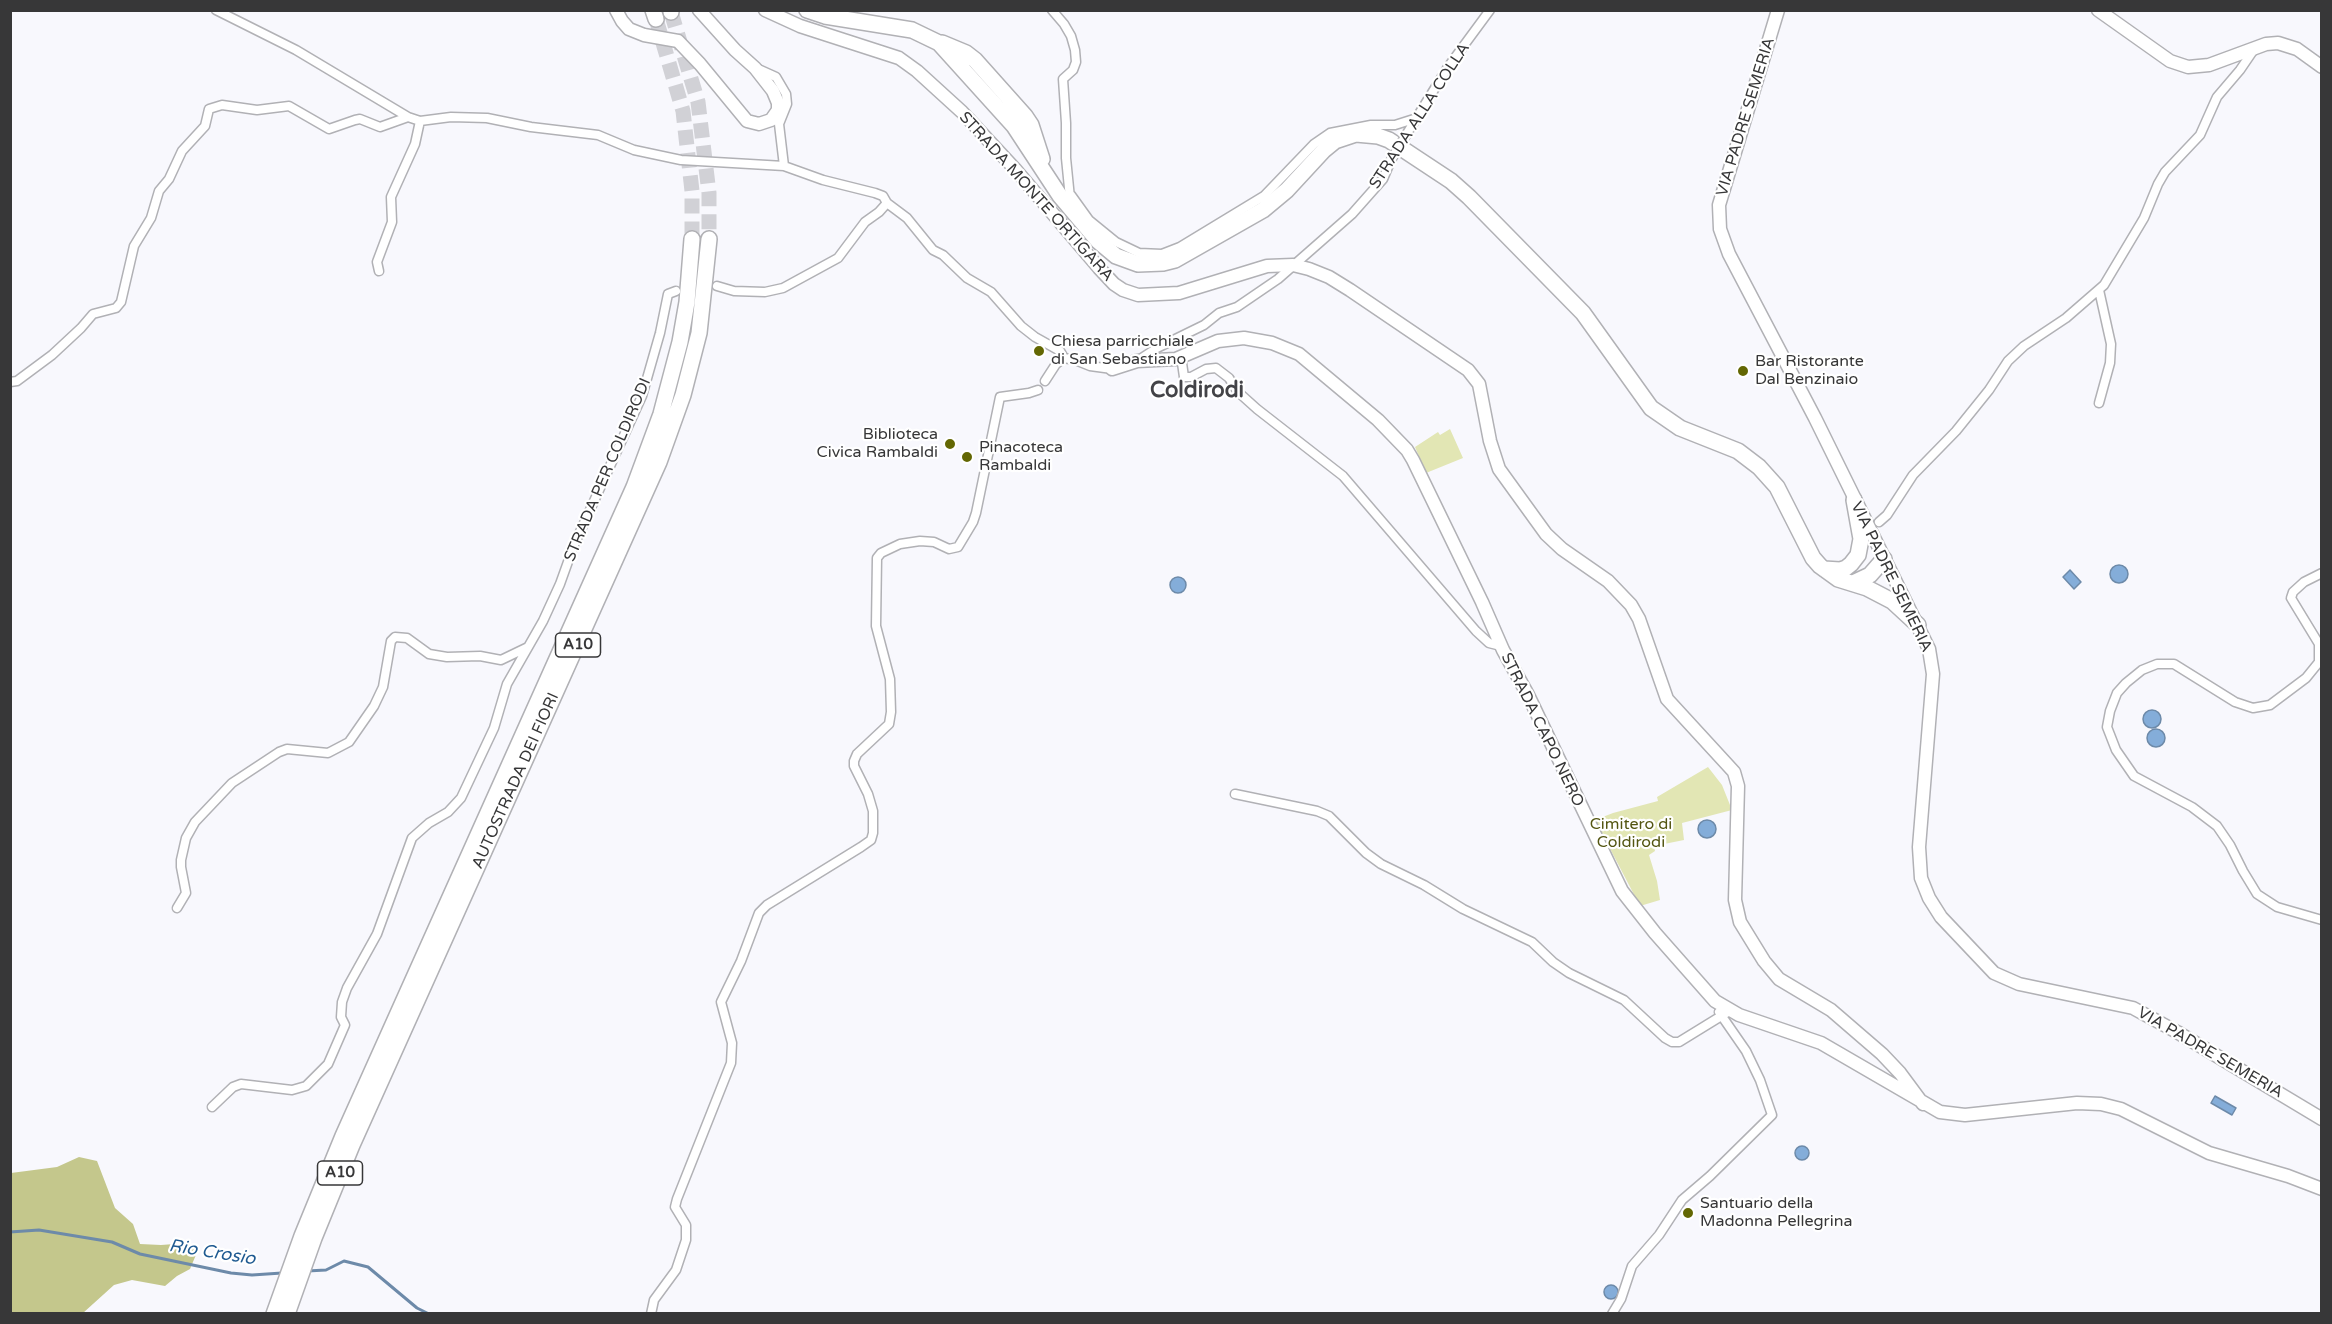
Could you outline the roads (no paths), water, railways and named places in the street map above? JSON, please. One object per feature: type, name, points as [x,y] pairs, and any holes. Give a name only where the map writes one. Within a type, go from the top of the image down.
[{"type":"highway","points":[[807,10],[825,16],[912,30],[939,43],[957,48],[975,60],[1025,116],[1035,135],[1048,179],[1069,209],[1106,249],[1116,256],[1138,264],[1175,260],[1263,210],[1287,190],[1335,141],[1356,134],[1378,136],[1389,140],[1452,181],[1477,205],[1583,314],[1651,408],[1680,428],[1738,452],[1759,466],[1777,487],[1813,558],[1824,569],[1838,579],[1892,600],[1918,625]]},
{"type":"highway","name":"AUTOSTRADA DEI FIORI","points":[[274,1314],[316,1198],[634,487],[661,414],[680,342],[687,302],[692,239]]},
{"type":"highway","name":"AUTOSTRADA DEI FIORI","points":[[287,1314],[314,1238],[352,1144],[667,442],[683,395],[699,333],[709,239]]},
{"type":"highway","points":[[1851,564],[1858,555],[1861,538],[1854,500]]},
{"type":"highway","points":[[1824,569],[1840,570],[1864,560],[1884,559]]},
{"type":"highway","points":[[1853,583],[1870,575],[1884,559]]},
{"type":"main road","points":[[616,10],[629,29],[644,35],[678,41],[700,64],[742,116],[753,124],[771,120],[778,110],[773,91],[755,68],[735,50],[699,10]]},
{"type":"main road","name":"STRADA MONTE ORTIGARA","points":[[765,10],[800,26],[899,58],[917,71],[962,112],[1114,284],[1138,295],[1179,293],[1227,276],[1267,266],[1293,265],[1329,277],[1350,290],[1451,357],[1473,377],[1479,384],[1483,398],[1490,441],[1499,469],[1546,534],[1562,549],[1608,581],[1631,605],[1639,619],[1668,699],[1734,772],[1738,786],[1735,900],[1740,921],[1764,961],[1779,979],[1831,1010],[1882,1054],[1900,1072],[1923,1104]]},
{"type":"main road","name":"VIA PADRE SEMERIA","points":[[1779,10],[1719,205],[1719,229],[1729,254],[1815,418],[1929,649],[1933,674],[1919,847],[1921,878],[1934,908],[1994,973],[2019,984],[2133,1008],[2322,1119]]},
{"type":"main road","points":[[2098,10],[2170,61],[2188,67],[2209,65],[2266,44],[2286,44],[2306,54],[2322,66]]},
{"type":"main road","name":"STRADA CAPO NERO","points":[[1112,369],[1137,361],[1176,358],[1218,341],[1244,338],[1272,343],[1299,354],[1378,420],[1413,460],[1501,646],[1528,695],[1622,891],[1655,933],[1726,1013],[1739,1015],[1821,1043],[1940,1112],[1965,1115],[2077,1103],[2101,1104],[2121,1109],[2209,1153],[2288,1176],[2322,1189]]},
{"type":"street","points":[[216,10],[296,50],[408,117],[420,121],[451,117],[488,118],[531,127],[598,135],[634,150],[681,160],[784,166],[823,180],[883,196],[887,203],[907,218],[933,250],[943,255],[967,278],[990,292],[1021,326],[1060,351],[1064,358]]},
{"type":"street","points":[[1052,10],[1071,36],[1075,50],[1076,62],[1073,70],[1063,79],[1070,198],[1089,220],[1116,242],[1139,253],[1162,254],[1180,247],[1264,196],[1314,144],[1330,133],[1371,125],[1395,125],[1417,118]]},
{"type":"street","name":"STRADA ALLA COLLA","points":[[1137,361],[1157,348],[1204,325],[1219,314],[1237,307],[1278,279],[1353,214],[1383,178],[1391,160],[1448,68],[1490,10]]},
{"type":"street","points":[[1879,522],[1887,515],[1913,475],[1956,431],[1989,390],[2008,361],[2025,346],[2066,318],[2098,290],[2111,274],[2144,218],[2165,172],[2200,135],[2217,97],[2255,48]]},
{"type":"street","points":[[755,68],[776,77],[786,94],[787,104],[779,124],[784,166]]},
{"type":"street","points":[[10,382],[17,381],[52,355],[93,314],[116,308],[121,302],[134,246],[147,227],[159,191],[169,179],[182,152],[205,126],[209,109],[222,105],[257,110],[289,106],[329,129],[360,119],[380,127],[408,117]]},
{"type":"street","points":[[379,271],[377,262],[392,222],[391,197],[395,183],[415,144],[420,121]]},
{"type":"street","points":[[717,286],[734,291],[765,292],[783,288],[838,258],[865,222],[887,203]]},
{"type":"street","points":[[1058,213],[1066,229]]},
{"type":"street","points":[[2098,290],[2111,344],[2110,363],[2099,403]]},
{"type":"street","name":"STRADA PER COLDIRODI","points":[[212,1107],[233,1087],[241,1084],[292,1090],[306,1086],[328,1064],[345,1025],[341,1017],[346,988],[377,934],[412,838],[429,823],[448,812],[461,798],[494,728],[507,684],[560,584],[574,545],[642,396],[660,333],[668,294],[676,291]]},
{"type":"street","points":[[1181,356],[1184,377],[1191,377],[1206,369],[1216,368],[1223,372],[1238,391],[1257,409],[1343,476],[1476,631],[1489,643],[1501,646]]},
{"type":"street","points":[[1045,381],[1056,364],[1064,358],[1089,366],[1112,369]]},
{"type":"street","points":[[651,1314],[650,1310],[654,1300],[676,1270],[686,1240],[686,1225],[675,1207],[682,1180],[731,1063],[732,1043],[721,1002],[741,961],[759,913],[767,905],[871,840],[873,812],[854,761],[857,754],[889,724],[891,712],[890,679],[876,626],[877,558],[881,553],[900,544],[920,541],[933,542],[949,549],[958,547],[974,522],[1000,399],[1002,396],[1038,390]]},
{"type":"street","points":[[2322,573],[2304,582],[2293,592],[2291,598],[2319,644],[2319,662],[2306,678],[2270,705],[2253,708],[2235,702],[2175,664],[2157,664],[2142,670],[2117,693],[2110,711],[2108,727],[2116,750],[2134,776],[2192,807],[2217,826],[2257,894],[2277,907],[2322,920]]},
{"type":"street","points":[[177,908],[186,893],[181,860],[186,838],[195,822],[232,783],[279,752],[287,749],[328,753],[349,742],[374,706],[383,687],[391,640],[395,637],[406,638],[429,654],[447,657],[480,656],[501,660],[528,647]]},
{"type":"street","points":[[1235,794],[1317,811],[1329,816],[1366,853],[1381,864],[1436,892],[1463,909],[1533,942],[1553,962],[1624,1000],[1672,1042],[1679,1042],[1726,1013],[1760,1080],[1772,1115],[1682,1200],[1659,1235],[1632,1266],[1621,1299],[1612,1314]]},
{"type":"water","points":[[2119,565],[2125,568],[2128,574],[2125,580],[2119,583],[2113,580],[2110,574],[2113,568]]},
{"type":"water","points":[[2070,570],[2081,582],[2074,589],[2063,577]]},
{"type":"water","points":[[1178,577],[1184,579],[1186,585],[1184,591],[1178,593],[1172,591],[1170,585],[1172,579]]},
{"type":"water","points":[[2152,710],[2158,713],[2161,719],[2158,725],[2152,728],[2146,725],[2143,719],[2146,713]]},
{"type":"water","points":[[2156,729],[2162,732],[2165,738],[2162,744],[2156,747],[2150,744],[2147,738],[2150,732]]},
{"type":"water","points":[[1707,820],[1713,823],[1716,829],[1713,835],[1707,838],[1701,835],[1698,829],[1701,823]]},
{"type":"water","points":[[2215,1096],[2236,1108],[2232,1115],[2211,1103]]},
{"type":"water","points":[[1799,1146],[1805,1146],[1809,1153],[1805,1160],[1799,1160],[1795,1156],[1795,1150]]},
{"type":"water","points":[[1611,1285],[1616,1287],[1618,1292],[1616,1297],[1611,1299],[1606,1297],[1604,1292],[1606,1287]]},
{"type":"waterway","name":"Rio Crosio","points":[[10,1232],[39,1230],[112,1242],[140,1254],[231,1273],[252,1275],[282,1273]]},
{"type":"waterway","name":"Rio Crosio","points":[[307,1271],[326,1270],[344,1261],[368,1267],[417,1308],[429,1314]]},
{"type":"tunnel","points":[[671,12],[698,102],[709,193],[709,239]]},
{"type":"tunnel","points":[[656,19],[683,111],[692,191],[692,239]]},
{"type":"place","name":"Chiesa parricchiale di San Sebastiano","points":[[1039,351]]},
{"type":"place","name":"Bar Ristorante Dal Benzinaio","points":[[1743,371]]},
{"type":"place","name":"Biblioteca Civica Rambaldi","points":[[950,444]]},
{"type":"place","name":"Pinacoteca Rambaldi","points":[[967,457]]},
{"type":"place","name":"Santuario della Madonna Pellegrina","points":[[1688,1213]]},
{"type":"district","name":"Coldirodi","points":[[1197,391]]},
{"type":"park label","name":"Cimitero di Coldirodi","points":[[1631,834]]}]
